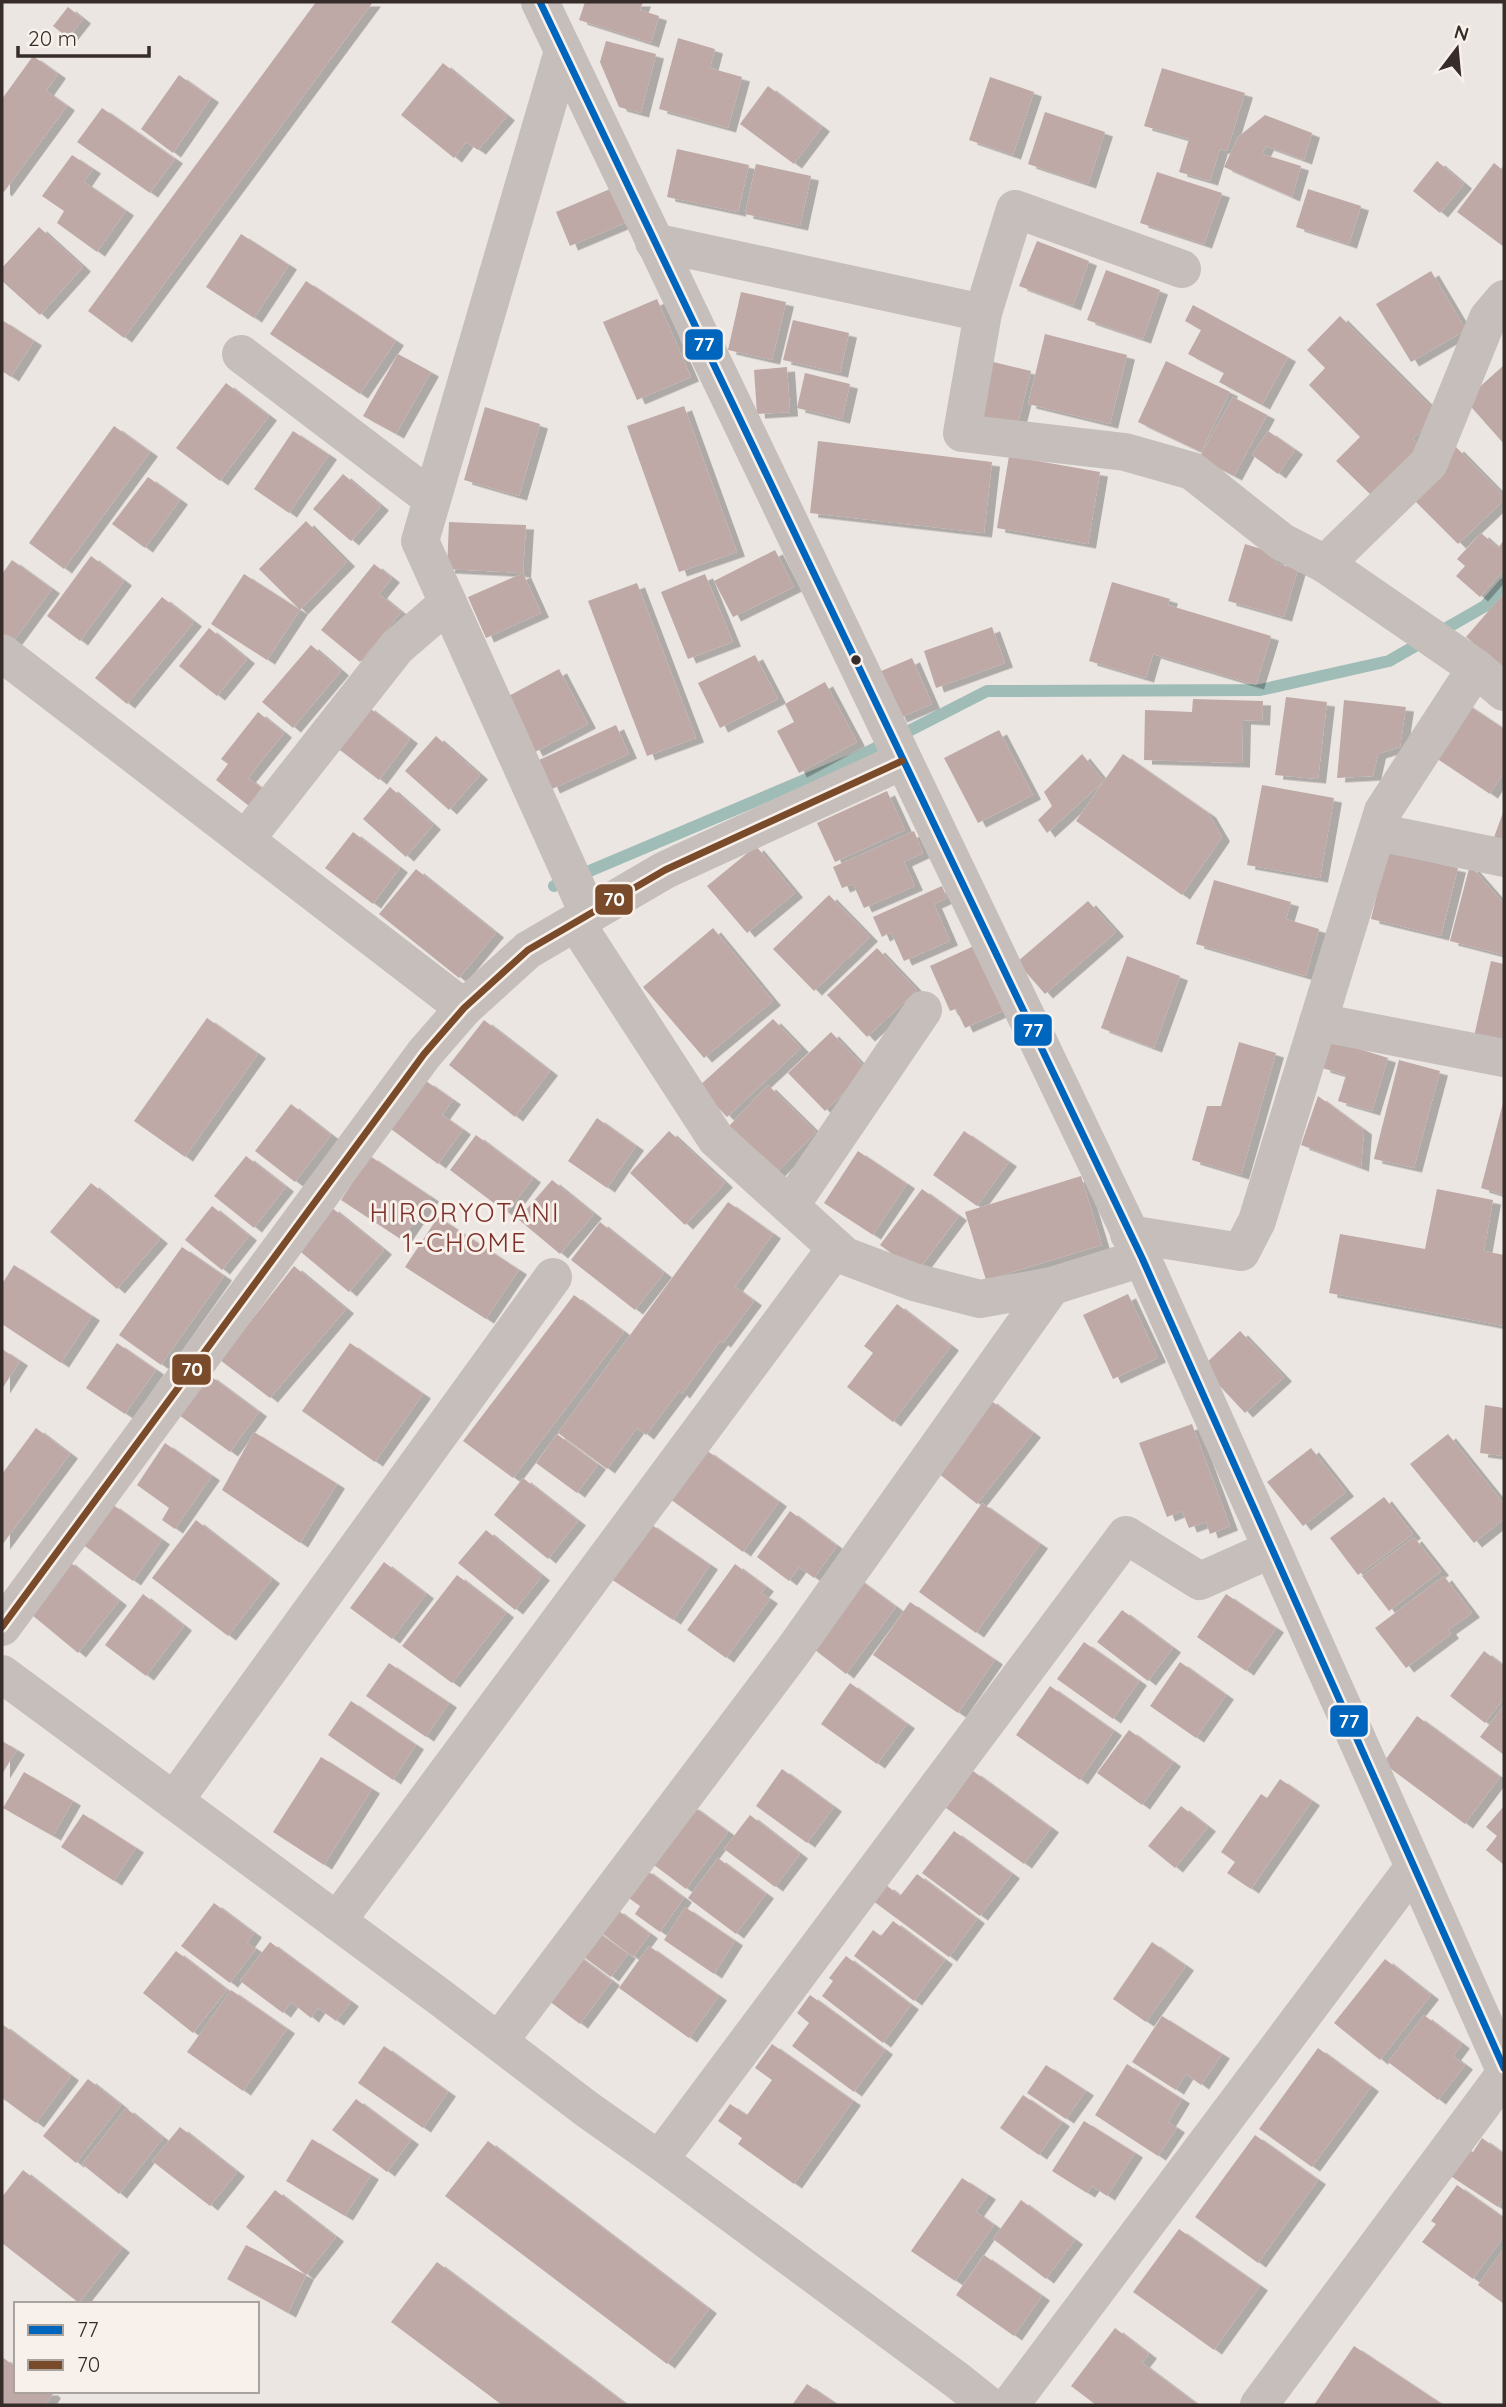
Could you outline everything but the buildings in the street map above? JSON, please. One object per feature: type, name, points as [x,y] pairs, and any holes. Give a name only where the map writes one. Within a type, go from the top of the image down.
[{"type":"street","points":[[540,2],[1135,1246],[1504,2068]]},
{"type":"street","points":[[563,51],[420,541],[582,919],[716,1139],[845,1256],[914,1282],[980,1299],[1052,1286],[1135,1246],[1241,1252],[1257,1221],[1383,811],[1490,680],[1325,564],[1282,542],[1192,471],[1125,452],[962,433],[984,313],[1015,209],[1182,269]]},
{"type":"street","points":[[654,242],[984,313]]},
{"type":"street","points":[[1325,564],[1429,463],[1488,318],[1504,299]]},
{"type":"street","points":[[242,354],[432,499]]},
{"type":"street","points":[[245,840],[397,647],[448,603]]},
{"type":"street","points":[[2,653],[464,1008]]},
{"type":"street","points":[[2,1628],[424,1054],[464,1008],[528,950],[665,870],[902,761]]},
{"type":"street","points":[[1377,832],[1504,859]]},
{"type":"street","points":[[790,1206],[923,1010]]},
{"type":"street","points":[[1318,1022],[1504,1058]]},
{"type":"street","points":[[337,1921],[836,1248]]},
{"type":"street","points":[[174,1801],[553,1278]]},
{"type":"street","points":[[499,2041],[793,1651],[1052,1286]]},
{"type":"street","points":[[659,2160],[1126,1535],[1200,1581],[1272,1549]]},
{"type":"street","points":[[2,1674],[988,2405]]},
{"type":"street","points":[[1010,2405],[1414,1867]]},
{"type":"street","points":[[1259,2405],[1504,2075]]},
{"type":"waterway","points":[[554,886],[852,760],[987,691],[1260,690],[1389,661],[1485,606],[1504,584]]},
{"type":"transit line","name":"77","points":[[540,2],[1142,1258],[1504,2068]]},
{"type":"transit line","name":"70","points":[[2,1627],[424,1054],[464,1008],[528,950],[665,870],[902,761]]},
{"type":"district","name":"HIRORYOTANI 1-CHOME","points":[[465,1227]]}]
